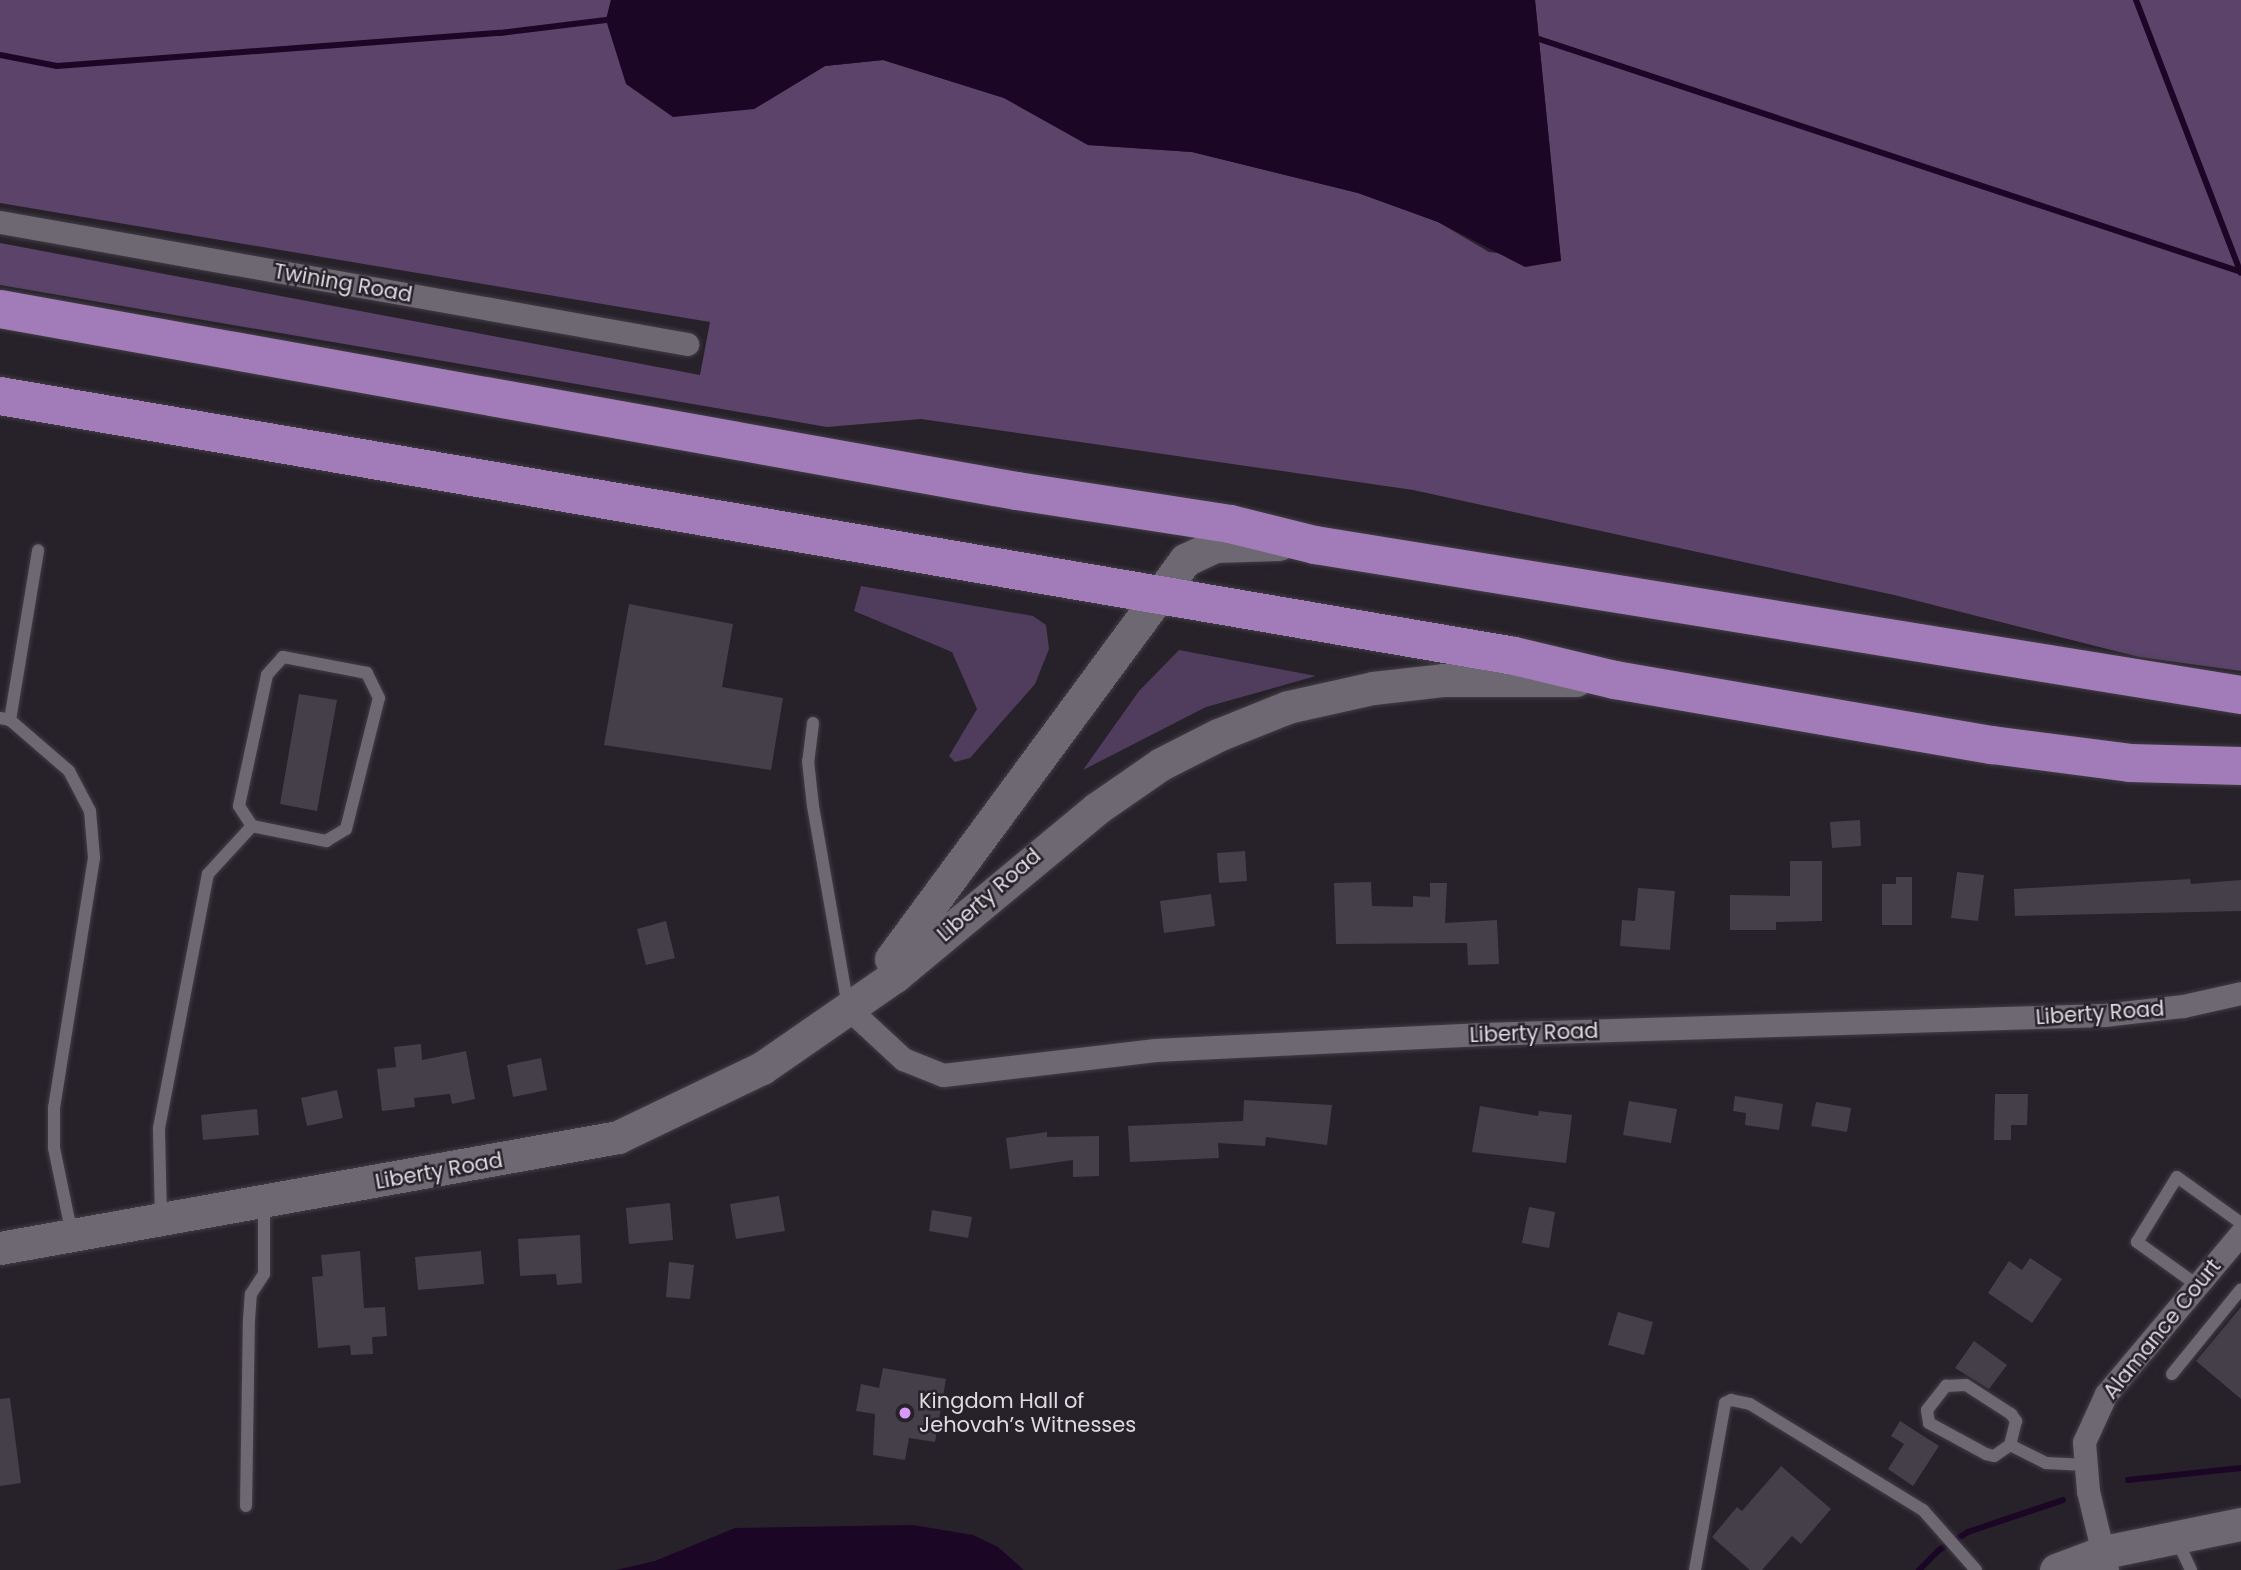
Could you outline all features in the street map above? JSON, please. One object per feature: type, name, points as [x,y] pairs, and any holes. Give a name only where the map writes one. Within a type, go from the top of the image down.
[{"type":"highway","points":[[0,309],[1017,491],[1230,524],[1315,545],[2241,695]]},
{"type":"highway","points":[[0,397],[1153,597],[1514,656],[1615,680],[1992,745],[2130,763],[2241,766]]},
{"type":"street","name":"Twining Road","points":[[0,222],[687,344]]},
{"type":"street","name":"Liberty Road","points":[[849,1009],[947,888],[1153,597],[1185,560],[1215,546],[1315,545]]},
{"type":"street","name":"Liberty Road","points":[[0,1248],[618,1137],[761,1068],[849,1009],[1085,817],[1161,764],[1218,735],[1288,707],[1373,688],[1443,680],[1615,680]]},
{"type":"street","name":"Liberty Road","points":[[849,1009],[903,1059],[943,1075],[1183,1049],[1482,1034],[2104,1015],[2183,1006],[2241,993]]},
{"type":"street","name":"Alamance Court","points":[[2106,1561],[2086,1465],[2084,1442],[2106,1394],[2241,1233]]},
{"type":"street","points":[[2056,1570],[2106,1561],[2176,1536],[2241,1524]]},
{"type":"lane","points":[[38,550],[5,719],[69,771],[90,811],[94,858],[54,1107],[54,1148],[72,1236]]},
{"type":"lane","points":[[284,657],[368,673],[379,698],[346,829],[326,841],[252,826],[239,806],[267,675],[284,657]]},
{"type":"lane","points":[[813,723],[808,761],[813,806],[849,1009]]},
{"type":"lane","points":[[161,1220],[159,1128],[208,874],[252,826]]},
{"type":"lane","points":[[2197,1284],[2137,1242],[2177,1177],[2241,1223]]},
{"type":"lane","points":[[246,1506],[249,1320],[251,1294],[264,1274],[264,1202]]},
{"type":"lane","points":[[2172,1374],[2241,1289]]},
{"type":"lane","points":[[1966,1385],[2011,1414],[2016,1421],[2010,1445],[1994,1456],[1986,1454],[1929,1423],[1927,1409],[1946,1386],[1966,1385]]},
{"type":"lane","points":[[1695,1570],[1725,1403],[1731,1399],[1750,1404],[1923,1510],[1976,1570]]},
{"type":"lane","points":[[2010,1445],[2046,1463],[2086,1465]]},
{"type":"lane","points":[[2176,1536],[2191,1570]]},
{"type":"shaded area","points":[[0,0],[611,0],[606,20],[754,109],[825,66],[883,60],[1004,98],[1088,145],[1192,152],[1358,193],[1438,222],[1489,252],[1561,261],[1535,0],[2241,0],[2241,671],[2139,657],[1894,595],[1413,490],[921,419],[827,427],[0,285],[0,243],[700,375],[710,322],[0,203]]},
{"type":"shaded area","points":[[611,0],[1535,0],[1561,261],[1525,267],[1438,222],[1358,193],[1192,152],[1088,145],[1004,98],[883,60],[825,66],[754,109],[673,117],[626,84],[606,20]]},
{"type":"shaded area","points":[[861,586],[1033,616],[1046,625],[1049,649],[1035,684],[970,758],[955,762],[949,756],[977,709],[952,652],[854,611]]},
{"type":"shaded area","points":[[1179,650],[1316,676],[1206,707],[1083,770],[1139,691]]},
{"type":"shaded area","points":[[913,1525],[973,1535],[998,1547],[1024,1570],[616,1570],[655,1561],[735,1528]]},
{"type":"building","points":[[629,604],[733,624],[722,687],[783,698],[771,770],[604,745]]},
{"type":"building","points":[[299,694],[337,700],[317,811],[280,804]]},
{"type":"building","points":[[1860,820],[1861,846],[1832,848],[1830,822]]},
{"type":"building","points":[[1245,851],[1247,881],[1219,883],[1217,853]]},
{"type":"building","points":[[1790,861],[1822,861],[1822,921],[1776,922],[1776,930],[1730,930],[1730,895],[1790,896]]},
{"type":"building","points":[[1957,872],[1984,875],[1978,921],[1951,918]]},
{"type":"building","points":[[1896,877],[1912,877],[1912,925],[1882,925],[1882,884],[1896,884]]},
{"type":"building","points":[[2190,879],[2191,884],[2241,880],[2241,911],[2015,916],[2014,889]]},
{"type":"building","points":[[1371,882],[1372,906],[1413,907],[1413,896],[1430,897],[1430,883],[1447,883],[1445,923],[1497,920],[1499,964],[1468,965],[1467,943],[1336,944],[1334,883]]},
{"type":"building","points":[[1638,888],[1675,891],[1670,950],[1620,946],[1622,920],[1635,921]]},
{"type":"building","points":[[1211,894],[1215,926],[1164,933],[1160,901]]},
{"type":"building","points":[[666,921],[675,958],[646,965],[637,929]]},
{"type":"building","points":[[421,1044],[422,1060],[466,1051],[475,1099],[452,1104],[450,1094],[414,1098],[415,1107],[382,1111],[377,1069],[396,1067],[394,1047]]},
{"type":"building","points":[[541,1058],[547,1090],[513,1097],[507,1065]]},
{"type":"building","points":[[337,1090],[343,1118],[307,1126],[301,1098]]},
{"type":"building","points":[[1995,1094],[2028,1094],[2027,1125],[2011,1125],[2011,1140],[1994,1140]]},
{"type":"building","points":[[1735,1096],[1783,1104],[1779,1130],[1745,1125],[1746,1113],[1733,1111]]},
{"type":"building","points":[[1244,1100],[1332,1105],[1327,1145],[1266,1137],[1265,1146],[1218,1143],[1219,1158],[1130,1162],[1128,1126],[1243,1121]]},
{"type":"building","points":[[1629,1101],[1677,1109],[1671,1143],[1623,1135]]},
{"type":"building","points":[[1816,1102],[1851,1108],[1847,1132],[1811,1126]]},
{"type":"building","points":[[1480,1106],[1538,1116],[1539,1111],[1572,1115],[1566,1163],[1472,1152]]},
{"type":"building","points":[[257,1109],[259,1135],[203,1140],[201,1115]]},
{"type":"building","points":[[1047,1132],[1047,1137],[1099,1136],[1099,1176],[1073,1177],[1073,1160],[1010,1169],[1006,1138]]},
{"type":"building","points":[[779,1196],[785,1231],[736,1239],[730,1204]]},
{"type":"building","points":[[670,1203],[673,1240],[629,1244],[626,1208]]},
{"type":"building","points":[[1529,1207],[1555,1212],[1549,1248],[1522,1243]]},
{"type":"building","points":[[932,1210],[972,1217],[968,1238],[929,1231]]},
{"type":"building","points":[[580,1235],[582,1283],[557,1285],[556,1274],[520,1276],[518,1239]]},
{"type":"building","points":[[360,1251],[364,1308],[385,1307],[387,1336],[372,1337],[373,1354],[351,1355],[350,1345],[318,1348],[312,1277],[323,1276],[321,1255]]},
{"type":"building","points":[[481,1251],[484,1284],[418,1290],[415,1257]]},
{"type":"building","points":[[2030,1258],[2062,1279],[2032,1323],[1988,1293],[2009,1261],[2022,1270]]},
{"type":"building","points":[[669,1262],[694,1265],[690,1299],[666,1297]]},
{"type":"building","points":[[2241,1307],[2241,1399],[2196,1361]]},
{"type":"building","points":[[1618,1312],[1653,1322],[1644,1355],[1608,1345]]},
{"type":"building","points":[[1974,1341],[2007,1365],[1989,1389],[1955,1368]]},
{"type":"building","name":"Kingdom Hall of Jehovah’s Witnesses","points":[[883,1368],[946,1379],[935,1442],[909,1438],[905,1460],[873,1455],[875,1414],[856,1411],[861,1384],[879,1388]]},
{"type":"building","points":[[10,1398],[21,1483],[0,1486],[0,1399]]},
{"type":"building","points":[[1900,1421],[1939,1446],[1913,1486],[1888,1469],[1904,1444],[1891,1436]]},
{"type":"building","points":[[1781,1466],[1831,1509],[1801,1544],[1792,1536],[1762,1570],[1750,1570],[1712,1537],[1737,1507],[1742,1511]]},
{"type":"waterway","points":[[2136,0],[2241,273]]},
{"type":"waterway","points":[[0,55],[57,66],[500,33],[614,19]]},
{"type":"waterway","points":[[1533,37],[2241,272]]},
{"type":"waterway","points":[[2128,1480],[2241,1468]]},
{"type":"waterway","points":[[1919,1570],[1939,1550],[1968,1532],[2063,1500]]},
{"type":"place","name":"Kingdom Hall of Jehovah’s Witnesses","points":[[905,1413]]}]
